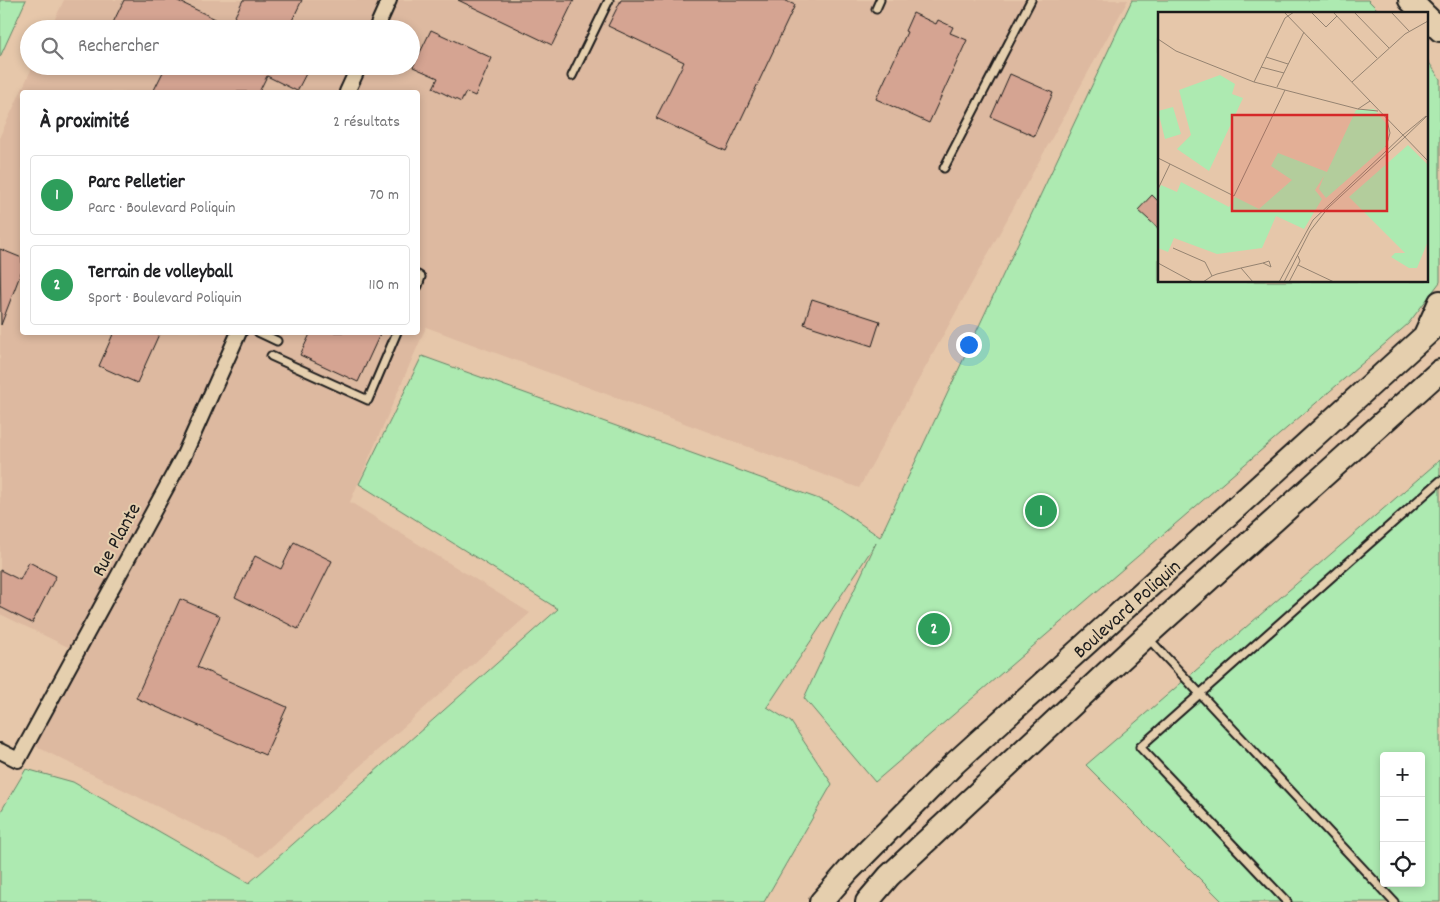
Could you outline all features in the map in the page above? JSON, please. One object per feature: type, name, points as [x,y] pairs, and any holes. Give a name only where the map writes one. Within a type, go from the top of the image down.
[{"type":"main road","points":[[1410,0],[1422,12]]},
{"type":"main road","points":[[1428,18],[1440,30]]},
{"type":"main road","points":[[1432,329],[1440,302]]},
{"type":"main road","name":"Boulevard Poliquin","points":[[821,902],[956,763],[1432,329]]},
{"type":"main road","name":"Boulevard Poliquin","points":[[867,902],[889,876],[1146,636],[1440,371]]},
{"type":"street","points":[[380,20],[389,0]]},
{"type":"street","points":[[349,90],[355,75]]},
{"type":"street","name":"Rue Plante","points":[[0,751],[18,760],[184,455],[238,335]]},
{"type":"lane","points":[[572,76],[609,0]]},
{"type":"lane","points":[[876,9],[880,0]]},
{"type":"lane","points":[[944,168],[1031,0]]},
{"type":"lane","points":[[264,335],[277,341]]},
{"type":"lane","points":[[271,356],[368,400],[396,335]]},
{"type":"lane","points":[[1287,902],[1140,747],[1440,481]]},
{"type":"lane","points":[[1146,636],[1394,902]]},
{"type":"shaded area","points":[[64,0],[1128,0],[859,488],[426,327],[350,502],[530,613],[259,857],[23,740],[70,648],[0,614],[0,136],[20,94],[20,335],[420,335],[420,90],[22,90],[29,75],[420,75],[420,20],[54,20]]},
{"type":"green space","points":[[0,0],[26,0],[0,57]]},
{"type":"green space","points":[[1132,0],[1368,0],[1380,12],[1158,12],[1158,282],[1428,282],[1428,61],[1440,79],[1440,282],[1408,324],[875,782],[804,698],[876,543],[767,707],[791,722],[832,784],[764,902],[0,902],[0,813],[26,769],[73,782],[249,883],[558,609],[359,484],[422,356],[830,503],[880,537]]},
{"type":"green space","points":[[1440,460],[1440,902],[1223,902],[1086,765]]},
{"type":"building","points":[[124,0],[176,0],[218,20],[114,20]]},
{"type":"building","points":[[243,0],[302,0],[292,20],[233,20]]},
{"type":"building","points":[[458,0],[574,0],[552,45]]},
{"type":"building","points":[[621,0],[784,0],[795,5],[726,151],[656,118],[684,62],[608,26]]},
{"type":"building","points":[[913,13],[936,24],[938,20],[953,27],[950,33],[967,40],[929,123],[876,99],[907,32],[905,31]]},
{"type":"building","points":[[431,30],[492,58],[475,96],[466,92],[461,102],[433,88],[438,78],[420,70],[420,53]]},
{"type":"building","points":[[1010,74],[1053,93],[1034,136],[991,117]]},
{"type":"building","points":[[162,75],[305,75],[298,90],[267,76],[260,90],[154,90]]},
{"type":"building","points":[[1152,195],[1158,201],[1158,228],[1138,210]]},
{"type":"building","points":[[0,249],[20,257],[20,275],[1,325]]},
{"type":"building","points":[[812,299],[880,321],[872,346],[804,324]]},
{"type":"building","points":[[113,335],[159,335],[137,383],[99,366]]},
{"type":"building","points":[[310,335],[380,335],[358,382],[300,355]]},
{"type":"building","points":[[294,542],[332,561],[298,629],[235,597],[255,556],[281,569]]},
{"type":"building","points":[[29,562],[56,576],[32,623],[0,607],[0,570],[20,580]]},
{"type":"building","points":[[180,599],[220,616],[197,667],[287,707],[265,755],[136,698]]},
{"type":"place","name":"Parc Pelletier","points":[[1041,511]]},
{"type":"place","name":"Terrain de volleyball","points":[[934,629]]}]
